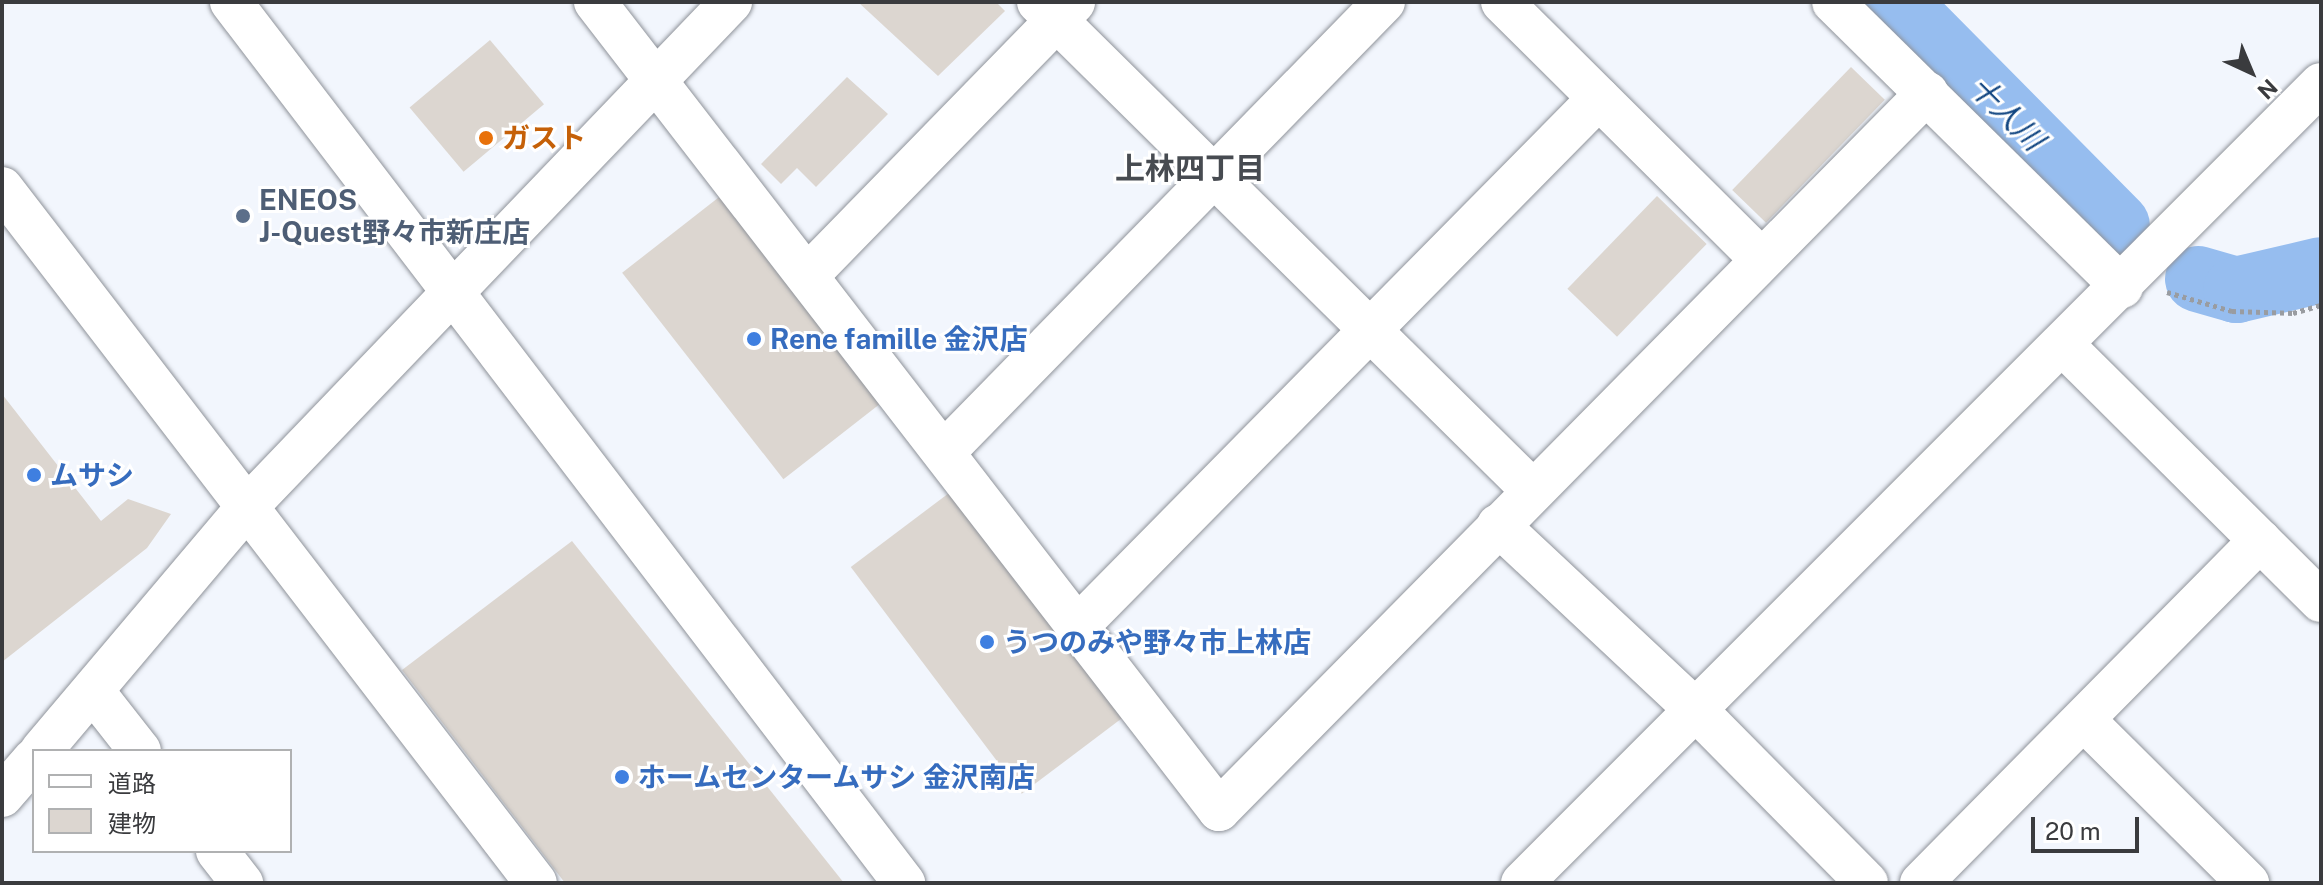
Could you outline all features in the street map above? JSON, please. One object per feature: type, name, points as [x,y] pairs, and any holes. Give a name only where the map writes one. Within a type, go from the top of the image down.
[{"type":"street","points":[[231,2],[904,883]]},
{"type":"street","points":[[595,2],[945,451],[1219,810],[1760,258],[1927,93]]},
{"type":"street","points":[[43,749],[246,508],[450,289],[731,2]]},
{"type":"street","points":[[945,451],[1384,2]]},
{"type":"street","points":[[1502,2],[1760,258]]},
{"type":"street","points":[[1833,2],[2122,287]]},
{"type":"street","points":[[808,275],[1056,8],[1213,177],[1532,490]]},
{"type":"street","points":[[1522,883],[2064,346],[2321,84]]},
{"type":"street","points":[[1079,625],[1599,98]]},
{"type":"street","points":[[2,188],[536,883]]},
{"type":"street","points":[[2064,346],[2321,601]]},
{"type":"street","points":[[1498,525],[1696,710],[1867,883]]},
{"type":"street","points":[[1921,883],[2085,721],[2260,541]]},
{"type":"street","points":[[93,691],[138,749]]},
{"type":"street","points":[[2085,721],[2248,883]]},
{"type":"street","points":[[2,796],[32,761]]},
{"type":"street","points":[[219,853],[242,883]]},
{"type":"path","points":[[2122,287],[2171,293],[2232,311],[2293,313],[2321,305]]},
{"type":"building","points":[[858,2],[996,2],[1005,11],[938,76]]},
{"type":"building","points":[[490,40],[544,104],[464,172],[410,107]]},
{"type":"building","points":[[1851,67],[1885,100],[1766,223],[1732,190]]},
{"type":"building","points":[[847,77],[888,114],[816,187],[797,168],[781,184],[761,164]]},
{"type":"building","name":"Rene famille 金沢店","points":[[723,194],[884,400],[783,479],[622,273]]},
{"type":"building","points":[[1657,196],[1707,244],[1617,337],[1567,289]]},
{"type":"building","name":"ムサシ","points":[[2,394],[101,521],[128,499],[171,514],[147,548],[2,662]]},
{"type":"building","name":"うつのみや野々市上林店","points":[[953,490],[1124,717],[1022,794],[851,567]]},
{"type":"building","name":"ホームセンタームサシ 金沢南店","points":[[572,541],[844,883],[565,883],[402,670]]},
{"type":"waterway","name":"十人川","points":[[1896,2],[2117,225]]},
{"type":"waterway","name":"十人川","points":[[2198,279],[2236,290],[2321,270]]},
{"type":"place","name":"ガスト","points":[[486,138]]},
{"type":"place","name":"ENEOS J-Quest野々市新庄店","points":[[243,216]]},
{"type":"place","name":"Rene famille 金沢店","points":[[754,339]]},
{"type":"place","name":"ムサシ","points":[[34,475]]},
{"type":"place","name":"うつのみや野々市上林店","points":[[987,642]]},
{"type":"place","name":"ホームセンタームサシ 金沢南店","points":[[622,777]]},
{"type":"district","name":"上林四丁目","points":[[1190,168]]}]
